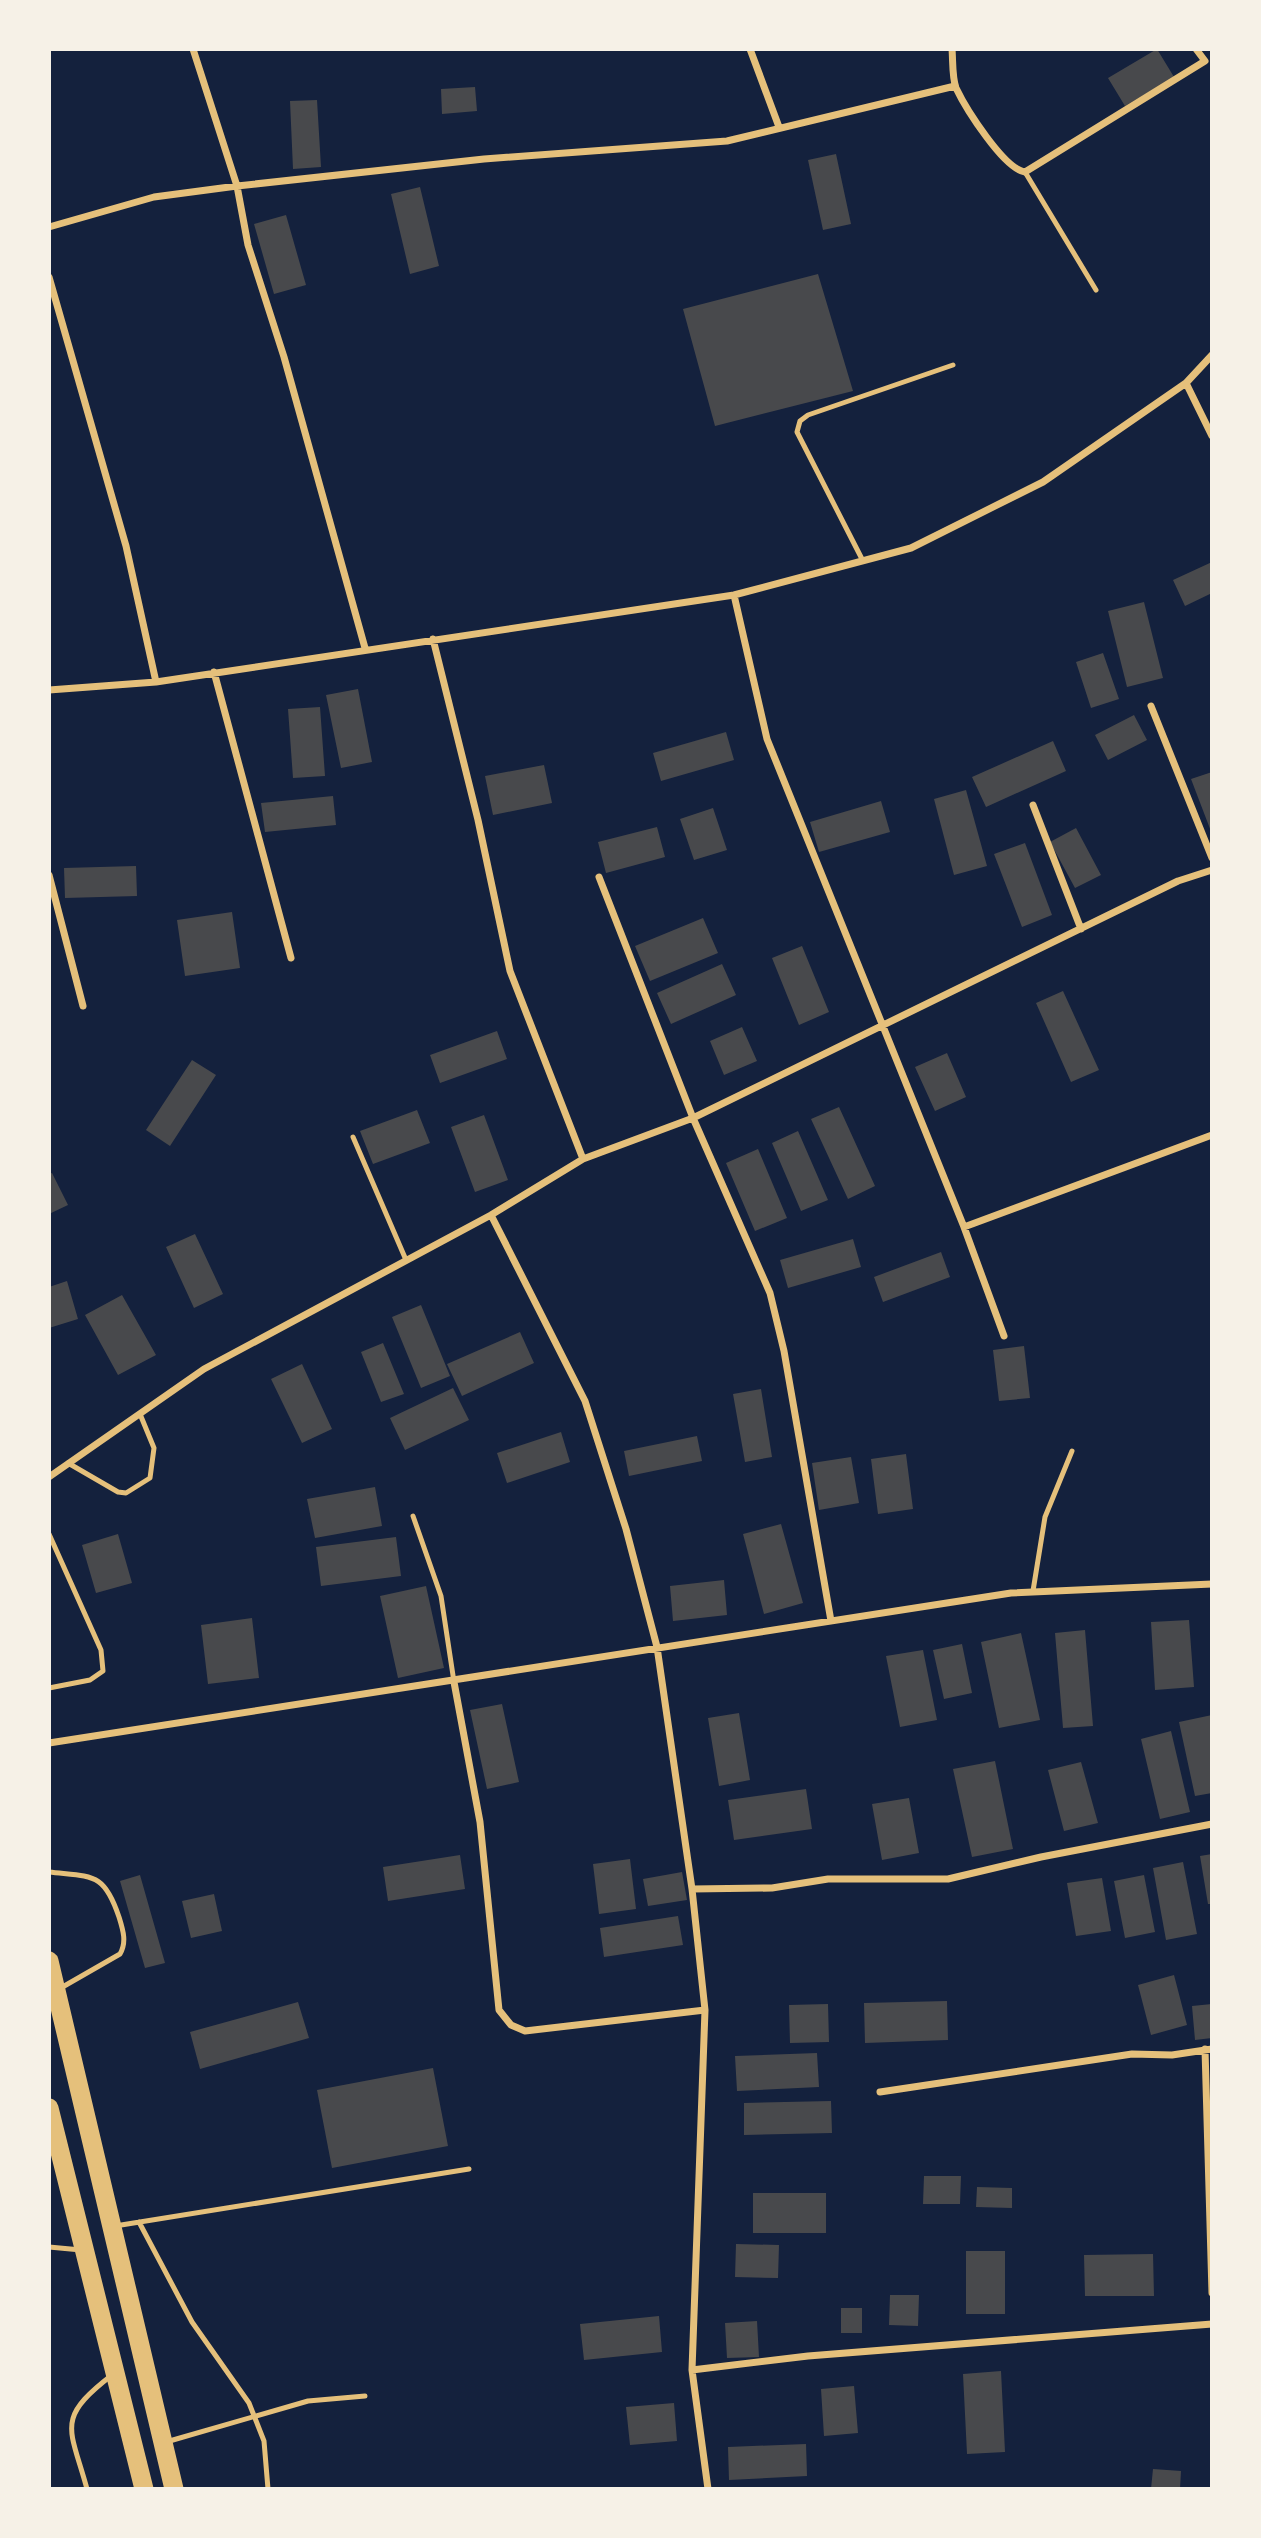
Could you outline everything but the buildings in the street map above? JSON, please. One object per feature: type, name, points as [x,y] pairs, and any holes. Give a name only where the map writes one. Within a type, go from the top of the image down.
[{"type":"highway","points":[[49,1961],[174,2489]]},
{"type":"highway","points":[[49,2108],[144,2489]]},
{"type":"street","points":[[193,49],[237,186],[248,245],[284,357],[365,648]]},
{"type":"street","points":[[750,49],[779,127]]},
{"type":"street","points":[[952,49],[955,86],[999,156],[1015,171],[1025,172],[1205,61]]},
{"type":"street","points":[[1196,49],[1212,69]]},
{"type":"street","points":[[49,227],[154,197],[237,186],[484,159],[727,141],[955,86]]},
{"type":"street","points":[[49,278],[126,546],[156,682]]},
{"type":"street","points":[[49,690],[156,682],[365,648],[734,595],[911,548],[1043,482],[1186,383],[1212,355]]},
{"type":"street","points":[[1186,383],[1212,436]]},
{"type":"street","points":[[734,595],[767,739],[964,1227],[1004,1336]]},
{"type":"street","points":[[433,639],[478,820],[510,971],[583,1159]]},
{"type":"street","points":[[214,672],[290,958]]},
{"type":"street","points":[[1151,706],[1212,858]]},
{"type":"street","points":[[1032,805],[1081,929]]},
{"type":"street","points":[[49,1477],[204,1369],[491,1215],[583,1159],[693,1118],[882,1028],[1178,881],[1212,870]]},
{"type":"street","points":[[49,875],[83,1006]]},
{"type":"street","points":[[599,877],[693,1118],[770,1293],[784,1352],[831,1620]]},
{"type":"street","points":[[964,1227],[1212,1135]]},
{"type":"street","points":[[491,1215],[585,1401],[626,1529],[657,1647],[692,1889],[705,2010],[691,2370],[708,2489]]},
{"type":"street","points":[[49,1743],[454,1682],[831,1620],[1033,1591],[1212,1584]]},
{"type":"street","points":[[454,1682],[480,1822],[499,2010],[511,2025],[526,2031],[705,2010]]},
{"type":"street","points":[[692,1889],[772,1888],[828,1879],[948,1879],[1041,1857],[1212,1824]]},
{"type":"street","points":[[880,2092],[1132,2054],[1172,2055],[1208,2049],[1212,2293]]},
{"type":"street","points":[[691,2370],[808,2356],[1212,2324]]},
{"type":"lane","points":[[1025,172],[1096,290]]},
{"type":"lane","points":[[863,561],[797,432],[800,421],[808,415],[953,365]]},
{"type":"lane","points":[[353,1137],[406,1260]]},
{"type":"lane","points":[[68,1463],[118,1492],[126,1493],[150,1478],[154,1448],[139,1414]]},
{"type":"lane","points":[[1033,1591],[1045,1517],[1072,1451]]},
{"type":"lane","points":[[414,1516],[441,1596],[454,1682]]},
{"type":"lane","points":[[49,1534],[101,1650],[103,1671],[90,1680],[49,1688]]},
{"type":"lane","points":[[49,1872],[87,1876],[100,1881],[109,1890],[124,1936],[120,1954],[56,1990]]},
{"type":"lane","points":[[112,2227],[469,2169]]},
{"type":"lane","points":[[139,2222],[192,2322],[250,2403],[264,2441],[268,2489]]},
{"type":"lane","points":[[49,2247],[83,2251]]},
{"type":"lane","points":[[87,2489],[70,2425],[77,2406],[114,2373]]},
{"type":"lane","points":[[163,2443],[308,2401],[365,2396]]}]
